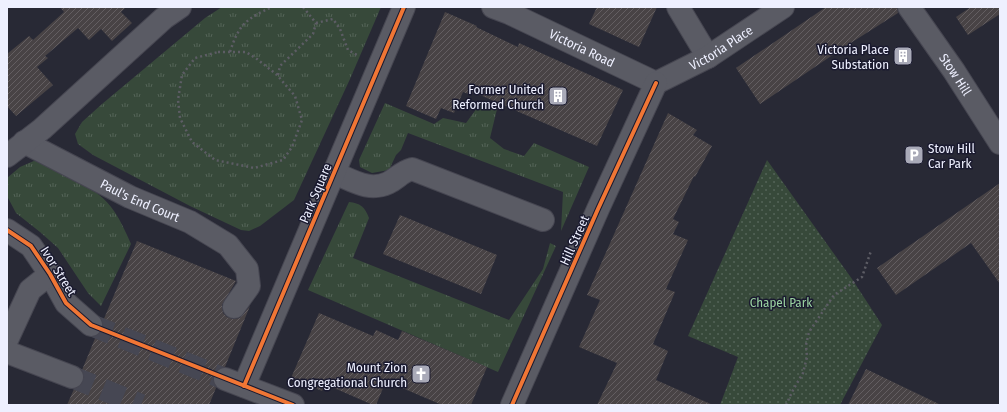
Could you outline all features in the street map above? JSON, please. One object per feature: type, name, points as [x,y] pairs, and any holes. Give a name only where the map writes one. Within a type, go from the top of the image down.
[{"type":"street","points":[[7,156],[42,129],[164,18],[180,7]]},
{"type":"street","name":"Park Square","points":[[293,405],[235,382],[334,173],[404,7]]},
{"type":"street","points":[[678,7],[708,57]]},
{"type":"street","name":"Victoria Place","points":[[656,83],[708,57],[783,7]]},
{"type":"street","name":"Stow Hill","points":[[909,7],[954,71],[1000,143]]},
{"type":"street","name":"Victoria Road","points":[[502,9],[656,83]]},
{"type":"street","name":"Hill Street","points":[[512,405],[656,83]]},
{"type":"street","name":"Paul's End Court","points":[[24,142],[130,197],[190,222],[228,245],[244,279]]},
{"type":"street","points":[[334,173],[361,184],[374,187],[389,182],[401,173],[412,169],[543,220]]},
{"type":"street","name":"Ivor Street","points":[[7,230],[31,246],[50,274],[66,303],[91,325]]},
{"type":"street","points":[[7,340],[30,290],[50,274]]},
{"type":"street","points":[[7,352],[72,377]]},
{"type":"path","points":[[230,52],[235,37],[247,19],[272,7]]},
{"type":"path","points":[[303,7],[316,23]]},
{"type":"path","points":[[316,23],[333,18],[340,29],[348,50],[379,66]]},
{"type":"path","points":[[278,75],[280,66],[313,34],[316,23]]},
{"type":"path","points":[[218,52],[246,52],[278,75],[294,96],[302,120],[292,148],[283,160],[254,168],[215,160],[192,142],[180,118],[178,100],[182,75],[195,58],[218,52]]},
{"type":"path","points":[[786,405],[803,373],[807,357],[806,345],[810,332],[834,295],[862,277],[871,251]]},
{"type":"green space","points":[[222,7],[381,7],[350,79],[294,200],[260,226],[249,231],[241,230],[190,206],[93,155],[78,144],[75,134],[82,122],[102,104],[205,18]]},
{"type":"green space","points":[[385,103],[434,124],[443,118],[466,123],[480,104],[497,109],[490,138],[504,149],[524,156],[534,143],[589,167],[561,231],[563,192],[408,133],[401,150],[396,155],[389,170],[372,173],[360,167],[359,160]]},
{"type":"green space","points":[[36,160],[57,169],[99,194],[117,215],[131,244],[101,306],[88,293],[58,248],[16,213],[7,196],[7,178],[20,167]]},
{"type":"green space","name":"Chapel Park","points":[[767,160],[852,279],[882,325],[840,405],[720,405],[738,357],[688,336]]},
{"type":"green space","points":[[349,202],[362,206],[369,218],[353,258],[509,320],[543,269],[550,243],[556,246],[498,372],[308,290]]},
{"type":"building","points":[[60,7],[126,7],[121,12],[132,23],[112,41],[101,29],[89,40],[78,28],[45,56],[48,58],[37,67],[53,85],[16,116],[7,106],[7,54],[29,36],[33,40],[64,12]]},
{"type":"building","points":[[597,7],[657,7],[639,47],[589,24]]},
{"type":"building","points":[[826,7],[897,7],[898,13],[760,104],[736,68]]},
{"type":"building","points":[[971,7],[1000,7],[1000,14],[968,35],[956,17]]},
{"type":"building","points":[[445,12],[477,26],[476,27],[518,47],[519,43],[623,90],[597,146],[473,92],[471,95],[463,92],[454,113],[441,108],[436,119],[406,106]]},
{"type":"building","points":[[668,113],[697,130],[693,135],[712,146],[695,177],[694,176],[673,219],[679,222],[673,234],[688,240],[666,289],[675,292],[653,344],[668,351],[656,380],[713,405],[597,405],[617,363],[579,347],[600,300],[587,295]]},
{"type":"building","points":[[1000,183],[1000,284],[971,243],[896,295],[877,268]]},
{"type":"building","points":[[400,215],[497,255],[481,294],[383,254]]},
{"type":"building","points":[[137,241],[236,281],[222,305],[223,313],[227,317],[233,319],[240,318],[250,306],[225,367],[217,369],[214,374],[213,381],[216,388],[209,405],[67,405],[74,389],[80,387],[83,382],[84,375],[82,370],[96,336],[101,333],[103,321]]},
{"type":"building","name":"Mount Zion Congregational Church","points":[[319,313],[373,336],[376,330],[398,340],[402,331],[487,367],[471,405],[442,405],[386,381],[376,405],[373,405],[325,384],[322,391],[291,378]]},
{"type":"building","points":[[866,369],[941,405],[848,405]]},
{"type":"tunnel","points":[[91,325],[225,379]]},
{"type":"tunnel","points":[[72,377],[141,405]]},
{"type":"cycle path","points":[[244,386],[404,7]]},
{"type":"cycle path","points":[[512,405],[598,209],[656,83]]},
{"type":"cycle path","points":[[7,230],[31,246],[50,274],[66,303],[91,325],[293,405]]},
{"type":"place","name":"Victoria Place Substation","points":[[903,56]]},
{"type":"place","name":"Former United Reformed Church","points":[[558,96]]},
{"type":"place","name":"Stow Hill Car Park","points":[[914,155]]},
{"type":"place","name":"Mount Zion Congregational Church","points":[[421,374]]}]
